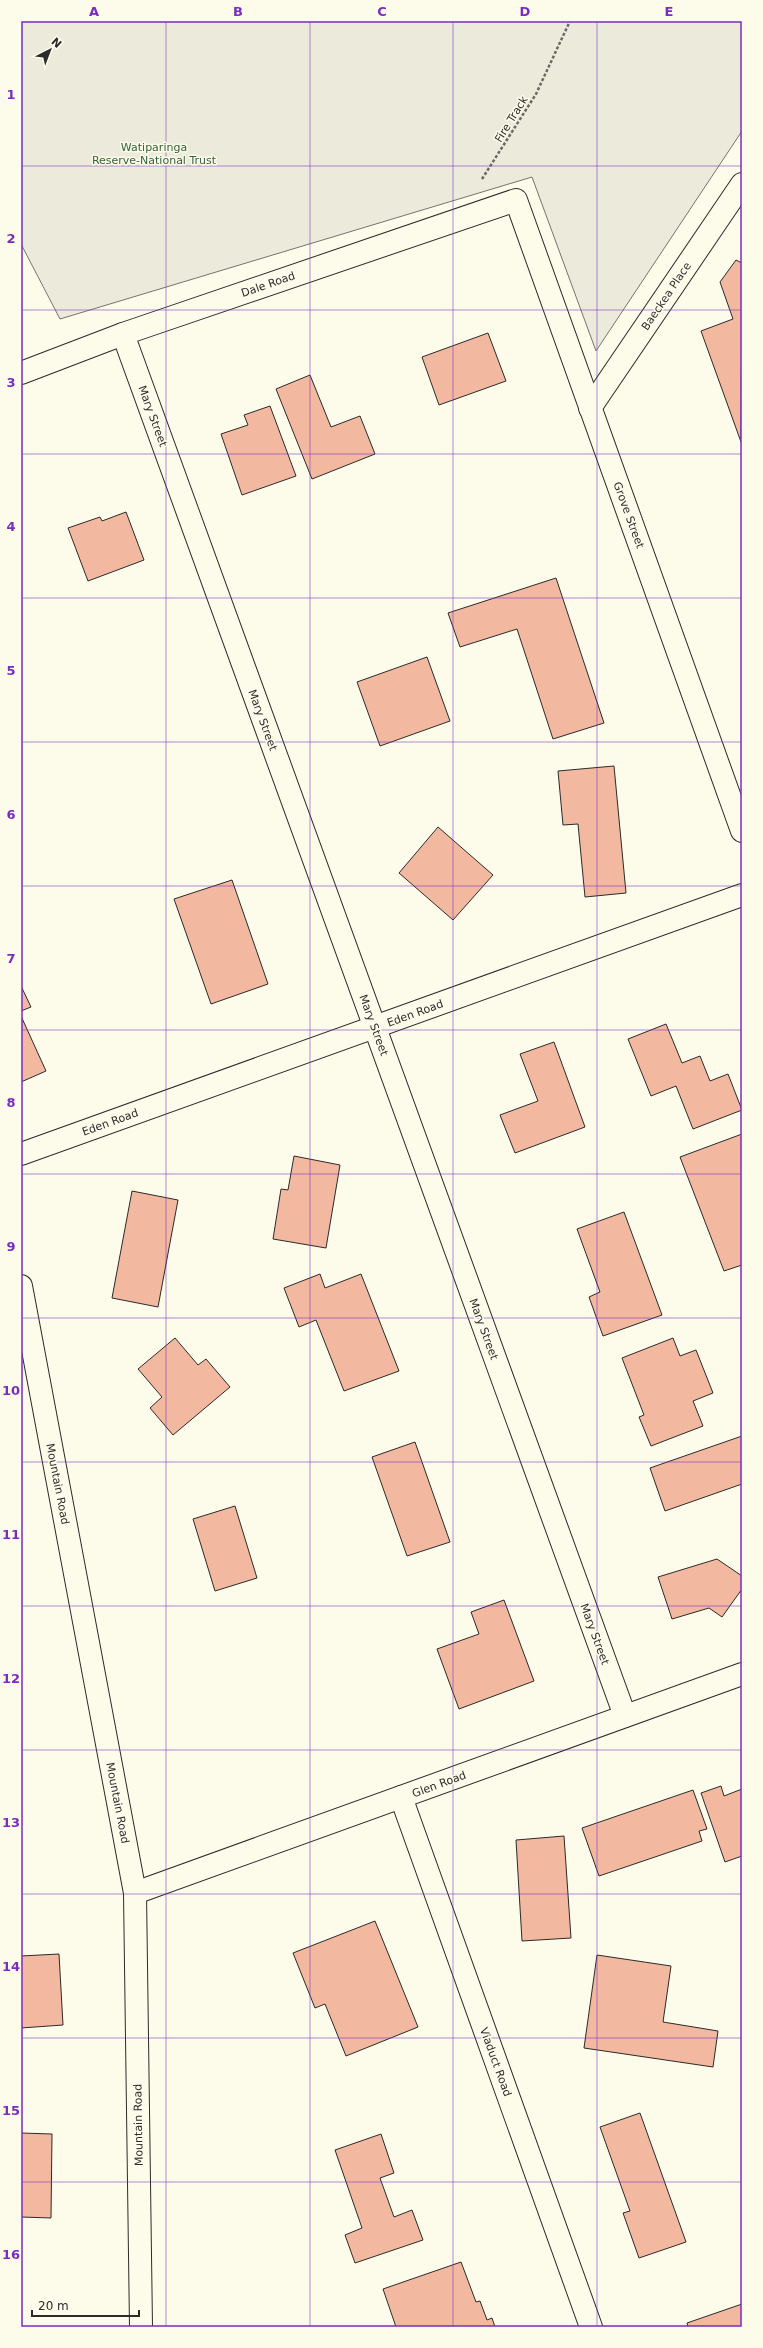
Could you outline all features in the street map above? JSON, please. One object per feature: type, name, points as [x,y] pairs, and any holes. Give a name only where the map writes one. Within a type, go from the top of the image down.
[{"type":"street","name":"Baeckea Place","points":[[590,408],[742,184]]},
{"type":"street","name":"Grove Street","points":[[516,200],[742,831]]},
{"type":"street","name":"Dale Road","points":[[21,373],[123,334],[516,200]]},
{"type":"street","name":"Mary Street","points":[[123,334],[624,1716]]},
{"type":"street","name":"Eden Road","points":[[21,1154],[742,895]]},
{"type":"street","name":"Mountain Road","points":[[21,1286],[135,1893],[141,2327]]},
{"type":"street","name":"Glen Road","points":[[135,1893],[742,1674]]},
{"type":"street","name":"Viaduct Road","points":[[401,1797],[591,2327]]},
{"type":"path","name":"Fire Track","points":[[482,180],[536,94],[570,21]]},
{"type":"green space","name":"Watiparinga Reserve-National Trust","points":[[21,21],[742,21],[742,131],[596,351],[532,177],[60,319],[21,244]]},
{"type":"building","points":[[736,260],[742,263],[741,442],[701,331],[733,319],[720,282]]},
{"type":"building","points":[[488,333],[506,381],[439,405],[422,357]]},
{"type":"building","points":[[310,375],[331,427],[360,416],[375,454],[312,479],[276,389]]},
{"type":"building","points":[[270,406],[296,476],[242,495],[221,434],[248,425],[244,415]]},
{"type":"building","points":[[126,512],[144,560],[88,581],[68,528],[100,517],[102,521]]},
{"type":"building","points":[[556,578],[604,723],[553,739],[517,629],[460,647],[448,613]]},
{"type":"building","points":[[427,657],[450,721],[380,746],[357,682]]},
{"type":"building","points":[[614,766],[626,893],[585,897],[578,824],[563,825],[558,771]]},
{"type":"building","points":[[438,827],[493,875],[453,920],[399,873]]},
{"type":"building","points":[[232,880],[268,984],[211,1004],[174,899]]},
{"type":"building","points":[[21,986],[31,1007],[21,1011]]},
{"type":"building","points":[[21,1016],[46,1071],[21,1082]]},
{"type":"building","points":[[666,1024],[682,1063],[700,1056],[710,1081],[728,1074],[742,1110],[693,1129],[676,1086],[651,1096],[628,1039]]},
{"type":"building","points":[[554,1042],[585,1127],[515,1153],[500,1115],[538,1101],[520,1054]]},
{"type":"building","points":[[742,1134],[742,1265],[724,1271],[680,1157]]},
{"type":"building","points":[[294,1156],[340,1165],[326,1248],[273,1239],[281,1189],[288,1190]]},
{"type":"building","points":[[132,1191],[178,1200],[158,1307],[112,1298]]},
{"type":"building","points":[[624,1212],[662,1315],[603,1336],[589,1297],[600,1292],[577,1229]]},
{"type":"building","points":[[320,1274],[325,1288],[361,1274],[399,1371],[344,1391],[316,1320],[299,1327],[284,1288]]},
{"type":"building","points":[[175,1338],[198,1365],[206,1359],[230,1387],[173,1435],[150,1408],[162,1397],[138,1369]]},
{"type":"building","points":[[673,1338],[680,1356],[696,1350],[713,1393],[693,1401],[703,1426],[651,1446],[639,1417],[644,1415],[622,1358]]},
{"type":"building","points":[[742,1436],[742,1484],[665,1511],[650,1468]]},
{"type":"building","points":[[415,1442],[450,1542],[407,1556],[372,1457]]},
{"type":"building","points":[[235,1506],[257,1578],[215,1591],[193,1519]]},
{"type":"building","points":[[717,1559],[742,1576],[742,1589],[722,1617],[709,1608],[672,1619],[658,1577]]},
{"type":"building","points":[[504,1600],[534,1681],[459,1709],[437,1649],[479,1634],[471,1612]]},
{"type":"building","points":[[721,1786],[724,1796],[742,1789],[742,1856],[725,1862],[701,1793]]},
{"type":"building","points":[[693,1790],[707,1829],[699,1831],[702,1841],[599,1876],[582,1828]]},
{"type":"building","points":[[564,1836],[571,1938],[522,1941],[516,1840]]},
{"type":"building","points":[[375,1921],[418,2027],[346,2056],[325,2004],[315,2008],[293,1953]]},
{"type":"building","points":[[59,1954],[63,2025],[21,2028],[21,1956]]},
{"type":"building","points":[[597,1955],[671,1966],[663,2022],[718,2031],[713,2067],[584,2048]]},
{"type":"building","points":[[640,2113],[686,2242],[639,2258],[623,2213],[630,2211],[600,2127]]},
{"type":"building","points":[[21,2133],[52,2134],[51,2218],[21,2217]]},
{"type":"building","points":[[381,2134],[394,2173],[380,2178],[394,2217],[412,2210],[423,2240],[355,2263],[345,2235],[362,2228],[335,2150]]},
{"type":"building","points":[[461,2262],[476,2302],[480,2301],[487,2320],[492,2318],[495,2327],[396,2327],[383,2289]]},
{"type":"building","points":[[742,2304],[742,2327],[688,2327],[687,2323]]}]
